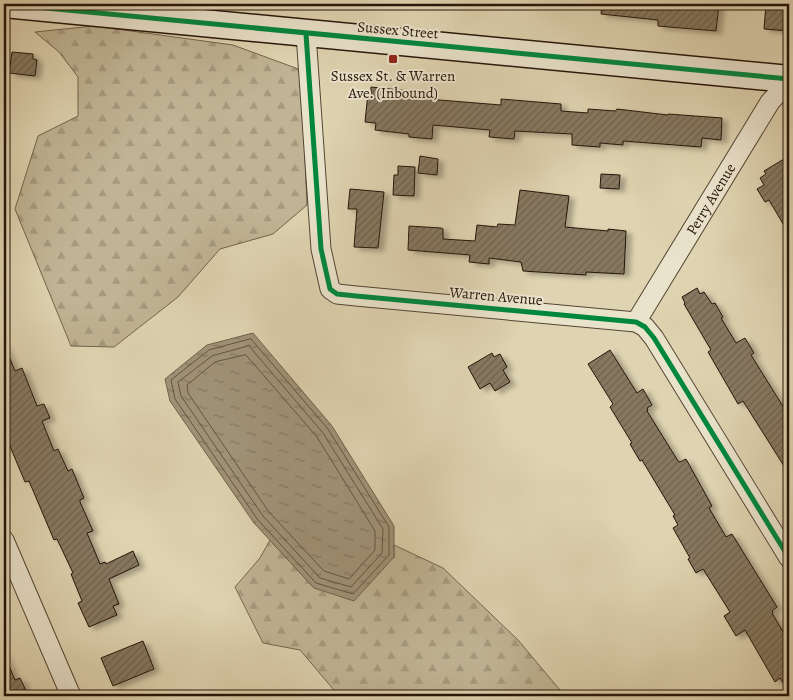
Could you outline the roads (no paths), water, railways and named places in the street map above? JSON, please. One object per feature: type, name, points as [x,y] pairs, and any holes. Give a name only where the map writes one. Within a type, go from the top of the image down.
[{"type":"street","name":"Sussex Street","points":[[4,4],[789,80]]},
{"type":"street","name":"Warren Avenue","points":[[306,34],[321,249],[330,290],[337,294],[356,296],[636,322]]},
{"type":"street","name":"Perry Avenue","points":[[636,322],[770,102],[789,80]]},
{"type":"street","points":[[636,322],[645,327],[654,338],[789,558]]},
{"type":"street","points":[[4,540],[71,696]]},
{"type":"water","points":[[253,333],[332,426],[394,526],[394,557],[354,601],[314,588],[254,523],[170,401],[165,379],[207,345]]},
{"type":"place","name":"Sussex St. & Warren Ave. (Inbound)","points":[[393,59]]}]
